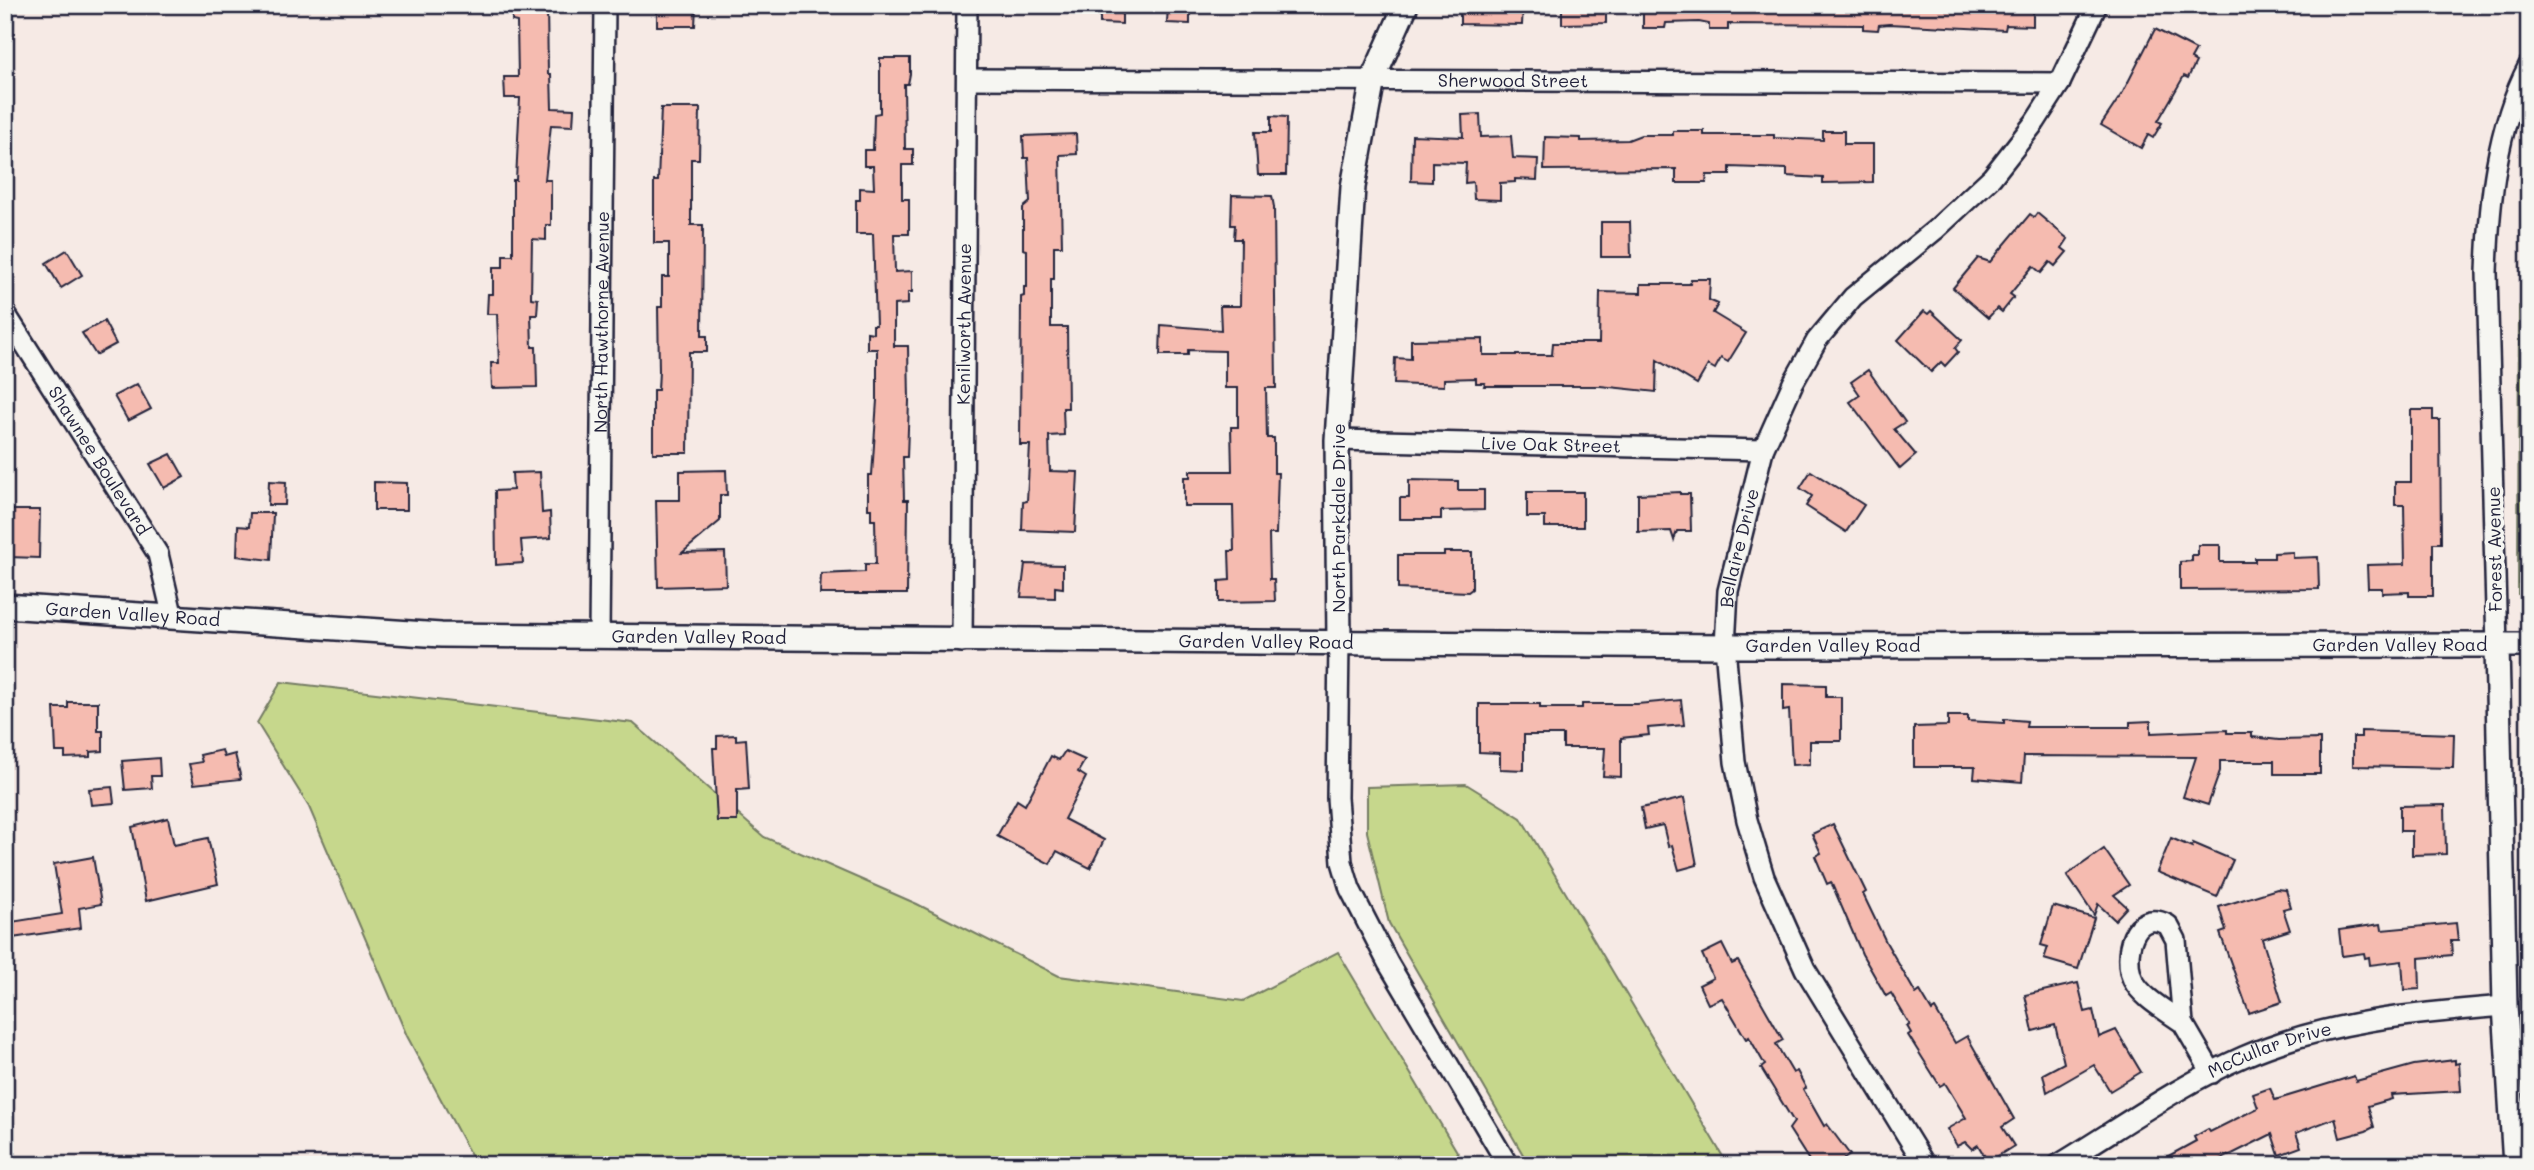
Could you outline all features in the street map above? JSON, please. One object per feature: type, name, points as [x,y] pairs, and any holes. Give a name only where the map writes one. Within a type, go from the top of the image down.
[{"type":"street","name":"North Hawthorne Avenue","points":[[599,638],[605,5]]},
{"type":"street","name":"Kenilworth Avenue","points":[[962,642],[967,5]]},
{"type":"street","name":"North Parkdale Drive","points":[[1406,5],[1373,79],[1353,187],[1336,440],[1338,818],[1342,862],[1350,889],[1388,964],[1507,1165]]},
{"type":"street","name":"Bellaire Drive","points":[[1925,1165],[1805,969],[1764,877],[1746,820],[1735,762],[1725,646],[1728,591],[1763,450],[1793,383],[1817,340],[1853,297],[1935,230],[1992,177],[2035,122],[2060,83],[2097,5]]},
{"type":"street","name":"Forest Avenue","points":[[2515,1165],[2505,1006],[2487,273],[2488,221],[2506,125],[2529,65]]},
{"type":"street","name":"Sherwood Street","points":[[967,79],[2060,83]]},
{"type":"street","name":"Shawnee Boulevard","points":[[5,313],[158,554],[173,618]]},
{"type":"street","name":"Live Oak Street","points":[[1336,440],[1763,450]]},
{"type":"street","name":"Garden Valley Road","points":[[5,606],[441,635],[599,638],[1725,646],[2529,645]]},
{"type":"street","points":[[2183,1023],[2176,940],[2168,925],[2148,921],[2139,925],[2130,937],[2132,977],[2139,989],[2183,1023],[2212,1073]]},
{"type":"street","name":"McCullar Drive","points":[[2058,1165],[2212,1073],[2244,1057],[2300,1037],[2381,1018],[2505,1006]]},
{"type":"green space","points":[[2529,304],[2529,594],[2518,594],[2519,306]]},
{"type":"green space","points":[[281,682],[633,723],[764,837],[917,904],[1059,976],[1243,1001],[1338,952],[1465,1165],[476,1165],[407,1036],[309,807],[257,723]]},
{"type":"green space","points":[[1466,784],[1521,818],[1728,1165],[1529,1165],[1389,923],[1367,832],[1367,787]]},
{"type":"building","points":[[512,5],[547,5],[548,74],[551,74],[552,108],[574,109],[573,126],[551,125],[545,180],[551,180],[551,225],[546,225],[546,240],[532,239],[531,298],[538,299],[537,315],[531,315],[532,347],[536,347],[537,387],[492,388],[491,363],[499,363],[497,314],[487,314],[488,294],[493,294],[493,267],[503,267],[503,255],[513,255],[513,180],[516,180],[520,98],[505,98],[504,77],[518,77],[517,22],[512,21]]},
{"type":"building","points":[[657,5],[696,5],[695,26],[657,26]]},
{"type":"building","points":[[1100,5],[1122,5],[1122,24],[1100,23]]},
{"type":"building","points":[[1168,5],[1190,5],[1190,24],[1167,23]]},
{"type":"building","points":[[1460,5],[1523,5],[1522,25],[1460,24]]},
{"type":"building","points":[[1562,5],[1606,5],[1606,23],[1562,24]]},
{"type":"building","points":[[1643,5],[2033,5],[2033,26],[2006,25],[2005,30],[1889,24],[1879,25],[1878,30],[1863,29],[1863,25],[1728,24],[1728,30],[1709,30],[1709,24],[1699,22],[1666,23],[1665,28],[1643,28]]},
{"type":"building","points":[[2155,29],[2196,50],[2191,59],[2196,62],[2188,78],[2184,76],[2158,121],[2162,123],[2153,138],[2148,135],[2141,148],[2101,125],[2123,92]]},
{"type":"building","points":[[880,58],[910,58],[908,84],[904,84],[905,149],[913,149],[913,165],[902,165],[902,199],[909,199],[909,234],[894,234],[895,272],[912,271],[912,292],[908,292],[908,304],[894,305],[894,346],[908,346],[907,457],[903,457],[904,500],[908,500],[907,594],[820,594],[821,574],[865,572],[865,564],[876,564],[875,520],[871,520],[871,509],[868,509],[868,475],[872,475],[877,400],[877,349],[867,349],[867,332],[873,333],[873,325],[876,325],[873,234],[856,234],[856,200],[860,200],[860,188],[874,189],[873,166],[864,166],[864,150],[873,150],[874,114],[880,113]]},
{"type":"building","points":[[661,108],[700,108],[699,159],[691,159],[691,225],[703,225],[702,336],[707,336],[707,352],[689,352],[688,453],[653,453],[653,390],[658,390],[659,371],[658,307],[662,307],[662,277],[669,277],[669,243],[654,243],[654,181],[658,181]]},
{"type":"building","points":[[1480,114],[1481,137],[1511,136],[1513,158],[1538,159],[1537,180],[1515,179],[1515,182],[1500,183],[1500,200],[1474,199],[1473,182],[1465,183],[1466,163],[1432,162],[1432,182],[1411,181],[1412,135],[1463,137],[1462,115]]},
{"type":"building","points":[[1271,116],[1287,117],[1286,175],[1258,175],[1255,132],[1271,132]]},
{"type":"building","points":[[1673,131],[1704,131],[1704,135],[1774,135],[1774,138],[1823,140],[1823,131],[1844,131],[1844,144],[1873,144],[1873,182],[1823,183],[1823,178],[1787,176],[1787,169],[1730,167],[1730,175],[1707,175],[1706,183],[1676,183],[1676,169],[1544,170],[1545,137],[1581,138],[1581,141],[1628,140],[1641,135],[1673,135]]},
{"type":"building","points":[[1076,134],[1077,154],[1060,155],[1062,246],[1054,246],[1054,279],[1051,279],[1051,327],[1067,327],[1068,408],[1063,408],[1064,435],[1049,436],[1050,471],[1078,472],[1075,532],[1022,530],[1023,502],[1027,501],[1030,445],[1020,445],[1021,297],[1024,296],[1024,287],[1027,287],[1023,208],[1030,202],[1028,158],[1024,158],[1023,136]]},
{"type":"building","points":[[1232,195],[1272,196],[1274,207],[1276,388],[1266,388],[1267,438],[1274,438],[1274,473],[1278,473],[1276,534],[1269,534],[1270,579],[1274,579],[1275,601],[1219,602],[1219,581],[1230,580],[1229,551],[1234,551],[1233,506],[1184,506],[1184,477],[1190,477],[1190,471],[1232,471],[1231,427],[1238,427],[1238,388],[1225,388],[1225,351],[1188,350],[1188,355],[1160,355],[1161,325],[1221,330],[1220,306],[1240,306],[1241,239],[1234,239],[1235,225],[1231,225]]},
{"type":"building","points":[[2037,213],[2068,239],[2062,248],[2067,252],[2055,266],[2050,262],[2041,273],[2033,266],[2010,294],[2014,297],[2002,312],[1997,308],[1988,318],[1953,288],[1978,258],[1990,262],[2030,214],[2034,217]]},
{"type":"building","points":[[1601,222],[1630,222],[1631,257],[1601,257]]},
{"type":"building","points":[[67,250],[82,275],[61,288],[46,263]]},
{"type":"building","points":[[1691,279],[1710,279],[1709,300],[1718,304],[1713,313],[1746,333],[1728,362],[1721,358],[1715,369],[1708,365],[1697,384],[1657,360],[1656,392],[1600,386],[1484,386],[1485,383],[1476,383],[1476,378],[1444,379],[1444,386],[1394,384],[1395,358],[1411,359],[1411,340],[1483,339],[1483,355],[1552,355],[1553,343],[1599,343],[1600,292],[1641,293],[1641,284],[1690,284]]},
{"type":"building","points":[[1924,311],[1928,314],[1931,311],[1962,340],[1955,348],[1958,352],[1945,366],[1941,362],[1931,372],[1898,340]]},
{"type":"building","points":[[104,321],[116,344],[96,355],[82,333]]},
{"type":"building","points":[[1868,370],[1905,422],[1894,429],[1916,455],[1900,469],[1850,402],[1860,395],[1851,382]]},
{"type":"building","points":[[137,384],[151,409],[128,421],[114,396]]},
{"type":"building","points":[[2411,410],[2433,410],[2433,420],[2440,420],[2441,543],[2433,543],[2433,596],[2409,596],[2409,592],[2382,593],[2382,588],[2368,588],[2367,565],[2405,564],[2404,505],[2395,505],[2395,482],[2411,482]]},
{"type":"building","points":[[171,454],[184,477],[164,488],[150,464]]},
{"type":"building","points":[[726,470],[727,495],[720,495],[720,521],[682,553],[725,552],[726,585],[658,587],[656,500],[680,500],[680,471]]},
{"type":"building","points":[[1811,471],[1864,505],[1846,532],[1806,506],[1812,496],[1800,488]]},
{"type":"building","points":[[540,472],[542,513],[550,512],[551,538],[521,540],[523,563],[496,565],[495,491],[513,490],[512,473]]},
{"type":"building","points":[[1409,480],[1458,481],[1458,490],[1484,490],[1484,510],[1441,511],[1441,519],[1400,519],[1400,498],[1409,498]]},
{"type":"building","points":[[269,481],[286,482],[285,505],[268,505]]},
{"type":"building","points":[[374,482],[407,483],[407,510],[374,510]]},
{"type":"building","points":[[1527,492],[1583,492],[1583,527],[1545,527],[1545,517],[1527,517]]},
{"type":"building","points":[[1638,494],[1690,494],[1691,531],[1677,531],[1674,540],[1671,531],[1638,532]]},
{"type":"building","points":[[5,510],[40,510],[39,558],[8,557]]},
{"type":"building","points":[[250,513],[273,513],[271,560],[237,556],[238,526],[249,527]]},
{"type":"building","points":[[2198,545],[2220,545],[2220,562],[2255,562],[2255,558],[2274,558],[2274,553],[2293,552],[2293,558],[2318,557],[2319,589],[2180,590],[2180,562],[2192,561],[2192,555],[2198,555]]},
{"type":"building","points":[[1444,552],[1472,552],[1472,589],[1468,592],[1398,589],[1398,555],[1444,555]]},
{"type":"building","points":[[1025,564],[1063,565],[1063,588],[1055,587],[1055,598],[1021,597]]},
{"type":"building","points":[[1783,684],[1826,685],[1826,697],[1841,697],[1841,741],[1810,741],[1810,764],[1792,765],[1789,710],[1783,711]]},
{"type":"building","points":[[1681,700],[1684,725],[1648,728],[1649,735],[1621,738],[1621,777],[1603,776],[1605,748],[1563,748],[1563,735],[1524,735],[1524,770],[1500,769],[1500,753],[1479,752],[1479,704],[1540,704],[1540,708],[1582,708],[1582,704],[1637,704]]},
{"type":"building","points":[[68,702],[98,702],[98,731],[103,731],[103,751],[90,752],[90,757],[65,758],[65,752],[56,752],[54,708],[68,708]]},
{"type":"building","points":[[1948,716],[1968,716],[1968,721],[2027,721],[2026,727],[2130,727],[2130,722],[2151,721],[2151,733],[2227,730],[2227,733],[2252,733],[2252,737],[2279,740],[2320,739],[2320,774],[2274,774],[2274,761],[2220,761],[2220,771],[2208,805],[2183,797],[2196,757],[2024,756],[2022,782],[1974,778],[1975,767],[1914,767],[1914,727],[1948,726]]},
{"type":"building","points":[[2361,731],[2454,734],[2453,768],[2353,766],[2353,737],[2361,737]]},
{"type":"building","points":[[736,735],[736,740],[746,739],[749,789],[737,790],[737,821],[717,821],[713,748],[717,748],[717,736]]},
{"type":"building","points":[[222,750],[224,757],[235,754],[241,779],[194,784],[189,764],[202,762],[200,755]]},
{"type":"building","points":[[1065,751],[1085,760],[1078,772],[1086,777],[1064,819],[1104,840],[1090,868],[1057,851],[1050,864],[997,836],[1017,800],[1025,805],[1051,756],[1059,760]]},
{"type":"building","points":[[159,758],[160,776],[151,776],[152,788],[125,790],[122,761]]},
{"type":"building","points":[[112,787],[114,803],[91,805],[89,789]]},
{"type":"building","points":[[1684,798],[1697,865],[1679,870],[1672,845],[1668,846],[1663,825],[1645,829],[1641,808]]},
{"type":"building","points":[[2445,805],[2446,854],[2412,855],[2412,831],[2400,831],[2400,806]]},
{"type":"building","points":[[168,818],[174,845],[208,838],[218,884],[146,901],[132,827]]},
{"type":"building","points":[[1833,824],[1866,892],[1863,894],[1886,942],[1916,994],[1920,991],[1932,1011],[1935,1009],[1955,1043],[1967,1036],[2014,1119],[2002,1127],[2014,1146],[1988,1162],[1978,1145],[1972,1149],[1965,1142],[1957,1146],[1947,1129],[1966,1118],[1945,1083],[1940,1086],[1908,1035],[1911,1033],[1907,1026],[1910,1025],[1891,993],[1886,996],[1862,954],[1831,882],[1827,884],[1815,856],[1821,853],[1812,834]]},
{"type":"building","points":[[2171,838],[2192,847],[2193,843],[2233,860],[2217,897],[2157,872]]},
{"type":"building","points":[[2104,849],[2129,885],[2114,895],[2127,907],[2115,920],[2098,904],[2094,915],[2067,875]]},
{"type":"building","points":[[93,857],[101,904],[79,908],[81,928],[5,939],[5,923],[62,914],[54,864]]},
{"type":"building","points":[[2277,889],[2286,890],[2291,907],[2283,909],[2290,930],[2262,939],[2282,1002],[2249,1013],[2220,933],[2226,931],[2219,907]]},
{"type":"building","points":[[2053,906],[2094,918],[2078,969],[2044,959],[2048,947],[2041,945]]},
{"type":"building","points":[[2456,923],[2458,941],[2451,941],[2452,955],[2419,958],[2420,989],[2404,990],[2402,961],[2370,965],[2369,957],[2365,958],[2364,953],[2342,956],[2339,930],[2381,924],[2382,930]]},
{"type":"building","points":[[1722,944],[1732,964],[1738,961],[1783,1040],[1776,1044],[1793,1073],[1797,1071],[1806,1088],[1803,1089],[1824,1126],[1827,1124],[1850,1155],[1834,1165],[1812,1165],[1789,1129],[1794,1122],[1761,1068],[1765,1065],[1749,1037],[1746,1039],[1722,998],[1708,1004],[1699,985],[1713,978],[1702,954]]},
{"type":"building","points":[[2078,983],[2085,1012],[2093,1010],[2099,1037],[2116,1030],[2141,1072],[2110,1091],[2094,1065],[2047,1092],[2043,1074],[2064,1063],[2055,1025],[2033,1031],[2025,995]]},
{"type":"building","points":[[2455,1060],[2455,1064],[2459,1063],[2461,1091],[2391,1095],[2392,1099],[2368,1106],[2374,1127],[2366,1131],[2340,1138],[2335,1118],[2296,1133],[2301,1147],[2279,1155],[2272,1134],[2210,1165],[2152,1165],[2196,1141],[2194,1137],[2208,1129],[2210,1132],[2258,1108],[2253,1094],[2270,1088],[2275,1100],[2354,1076],[2356,1081],[2414,1065]]}]
